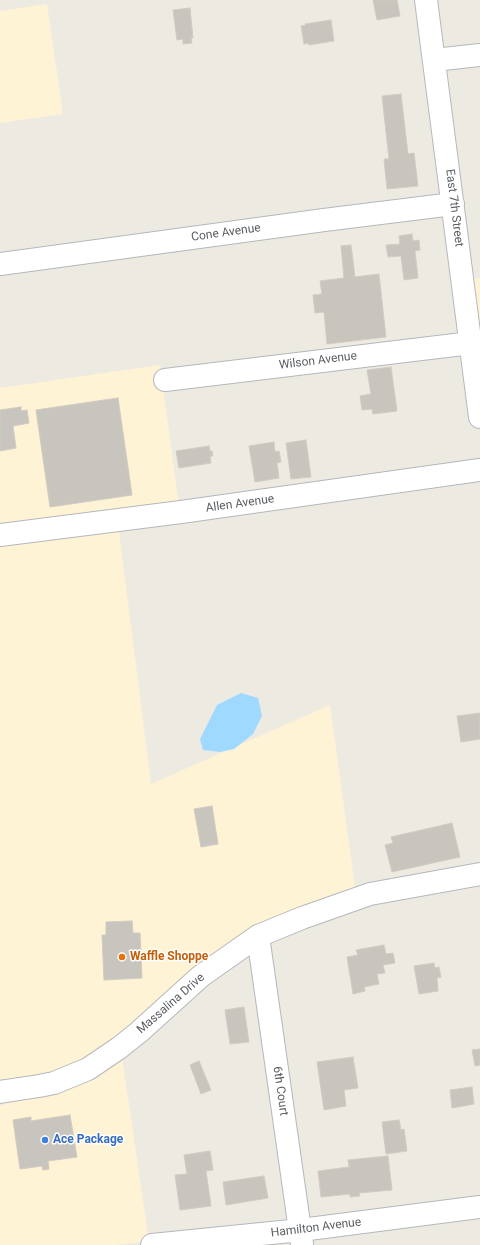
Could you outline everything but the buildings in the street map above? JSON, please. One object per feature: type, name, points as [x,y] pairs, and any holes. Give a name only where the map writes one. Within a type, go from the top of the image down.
[{"type":"street","name":"East 7th Street","points":[[426,0],[480,417]]},
{"type":"street","points":[[434,60],[480,55]]},
{"type":"street","name":"Cone Avenue","points":[[0,264],[453,204]]},
{"type":"street","name":"Wilson Avenue","points":[[165,380],[470,343]]},
{"type":"street","name":"Allen Avenue","points":[[0,534],[174,513],[480,470]]},
{"type":"street","name":"Massalina Drive","points":[[0,1092],[54,1083],[88,1069],[119,1048],[139,1032],[201,976],[258,936],[302,918],[370,894],[480,874]]},
{"type":"street","name":"6th Court","points":[[258,936],[302,1238]]},
{"type":"street","name":"Hamilton Avenue","points":[[152,1245],[302,1238],[480,1207]]},
{"type":"shaded area","points":[[47,4],[63,114],[0,123],[0,11]]},
{"type":"shaded area","points":[[480,278],[480,342],[472,279]]},
{"type":"shaded area","points":[[160,365],[179,506],[0,525],[0,388]]},
{"type":"shaded area","points":[[119,531],[151,784],[330,705],[356,894],[306,909],[121,1035],[92,1057],[59,1072],[11,1081],[4,1080],[0,1079],[0,544]]},
{"type":"shaded area","points":[[122,1057],[149,1241],[117,1245],[0,1245],[0,1106]]},
{"type":"water","points":[[241,693],[258,698],[262,716],[253,734],[234,749],[220,752],[203,750],[200,739],[217,705]]},
{"type":"place","name":"Waffle Shoppe","points":[[122,957]]},
{"type":"place","name":"Ace Package","points":[[45,1140]]}]
